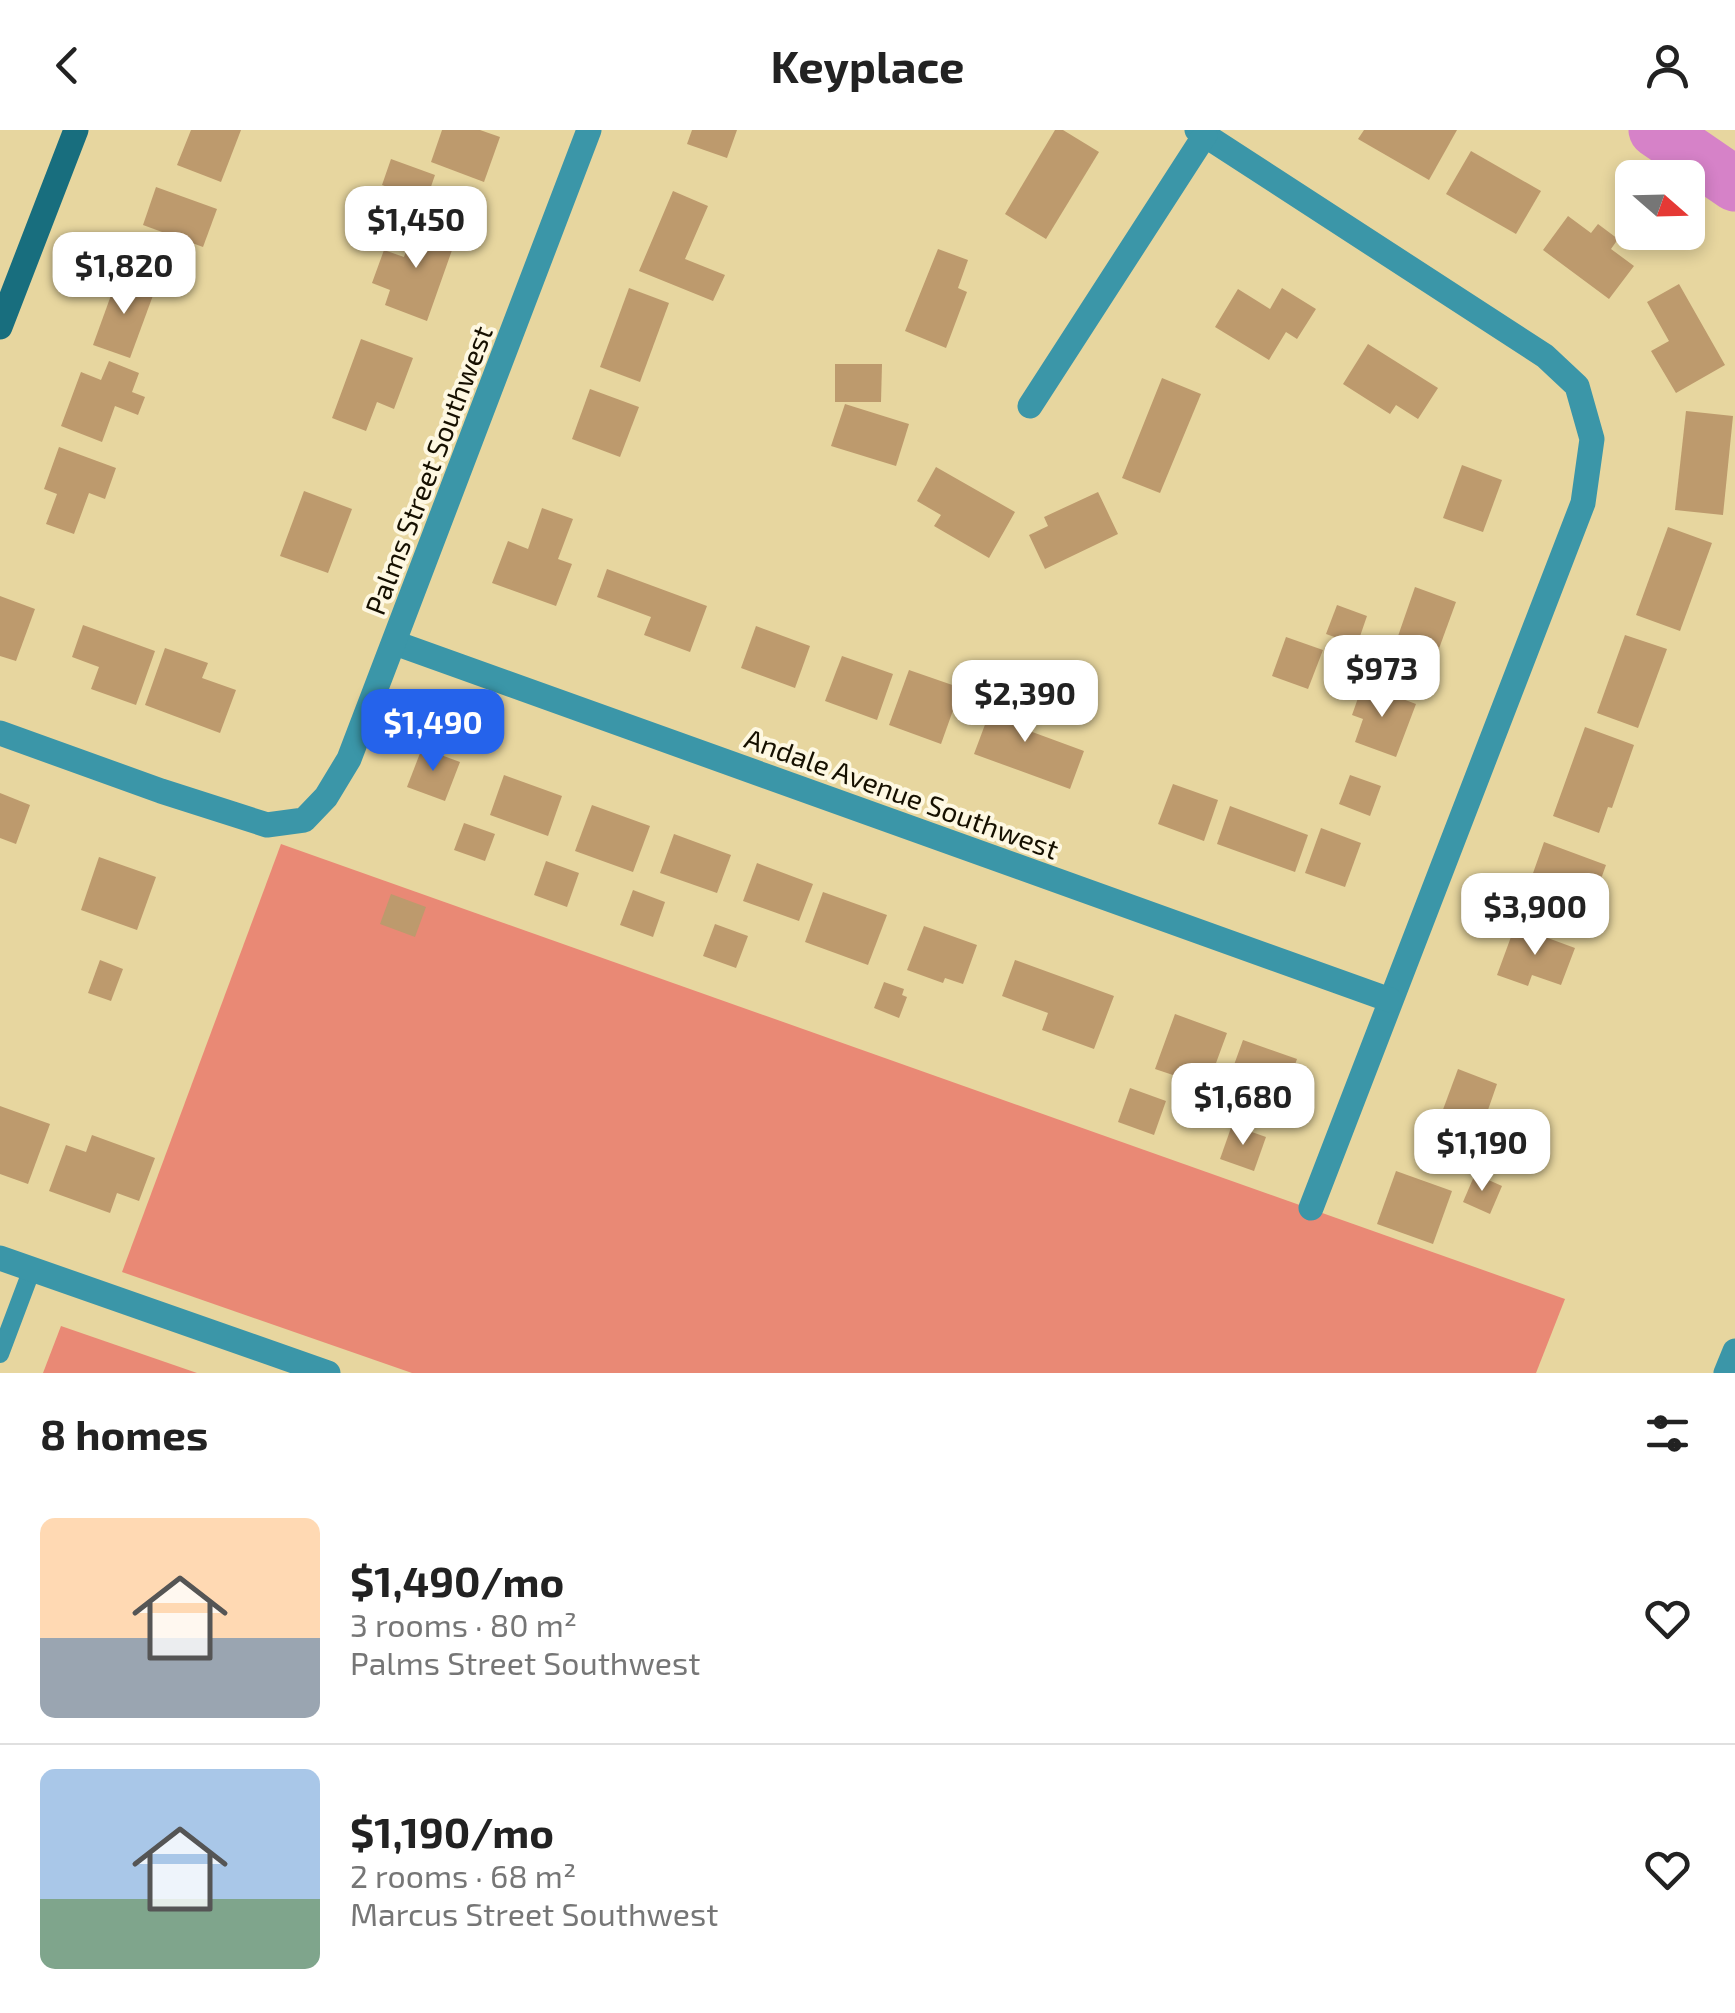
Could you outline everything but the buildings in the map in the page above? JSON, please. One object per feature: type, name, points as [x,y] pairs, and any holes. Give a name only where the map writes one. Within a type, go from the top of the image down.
[{"type":"main road","points":[[0,326],[75,130]]},
{"type":"street","name":"Palms Street Southwest","points":[[0,734],[267,825],[304,820],[326,798],[350,759],[589,130]]},
{"type":"street","points":[[1030,406],[1201,132],[1545,356],[1576,386],[1592,439],[1583,503],[1311,1208]]},
{"type":"street","name":"Andale Avenue Southwest","points":[[395,643],[1390,1000]]},
{"type":"street","points":[[0,1258],[328,1373]]},
{"type":"street","points":[[1726,1373],[1735,1351]]},
{"type":"lane","points":[[0,1354],[8,1307],[32,1269]]},
{"type":"shaded area","points":[[281,844],[1565,1299],[1536,1373],[412,1373],[122,1272]]},
{"type":"shaded area","points":[[61,1326],[197,1373],[43,1373]]},
{"type":"waterway","points":[[1656,130],[1735,184]]}]
